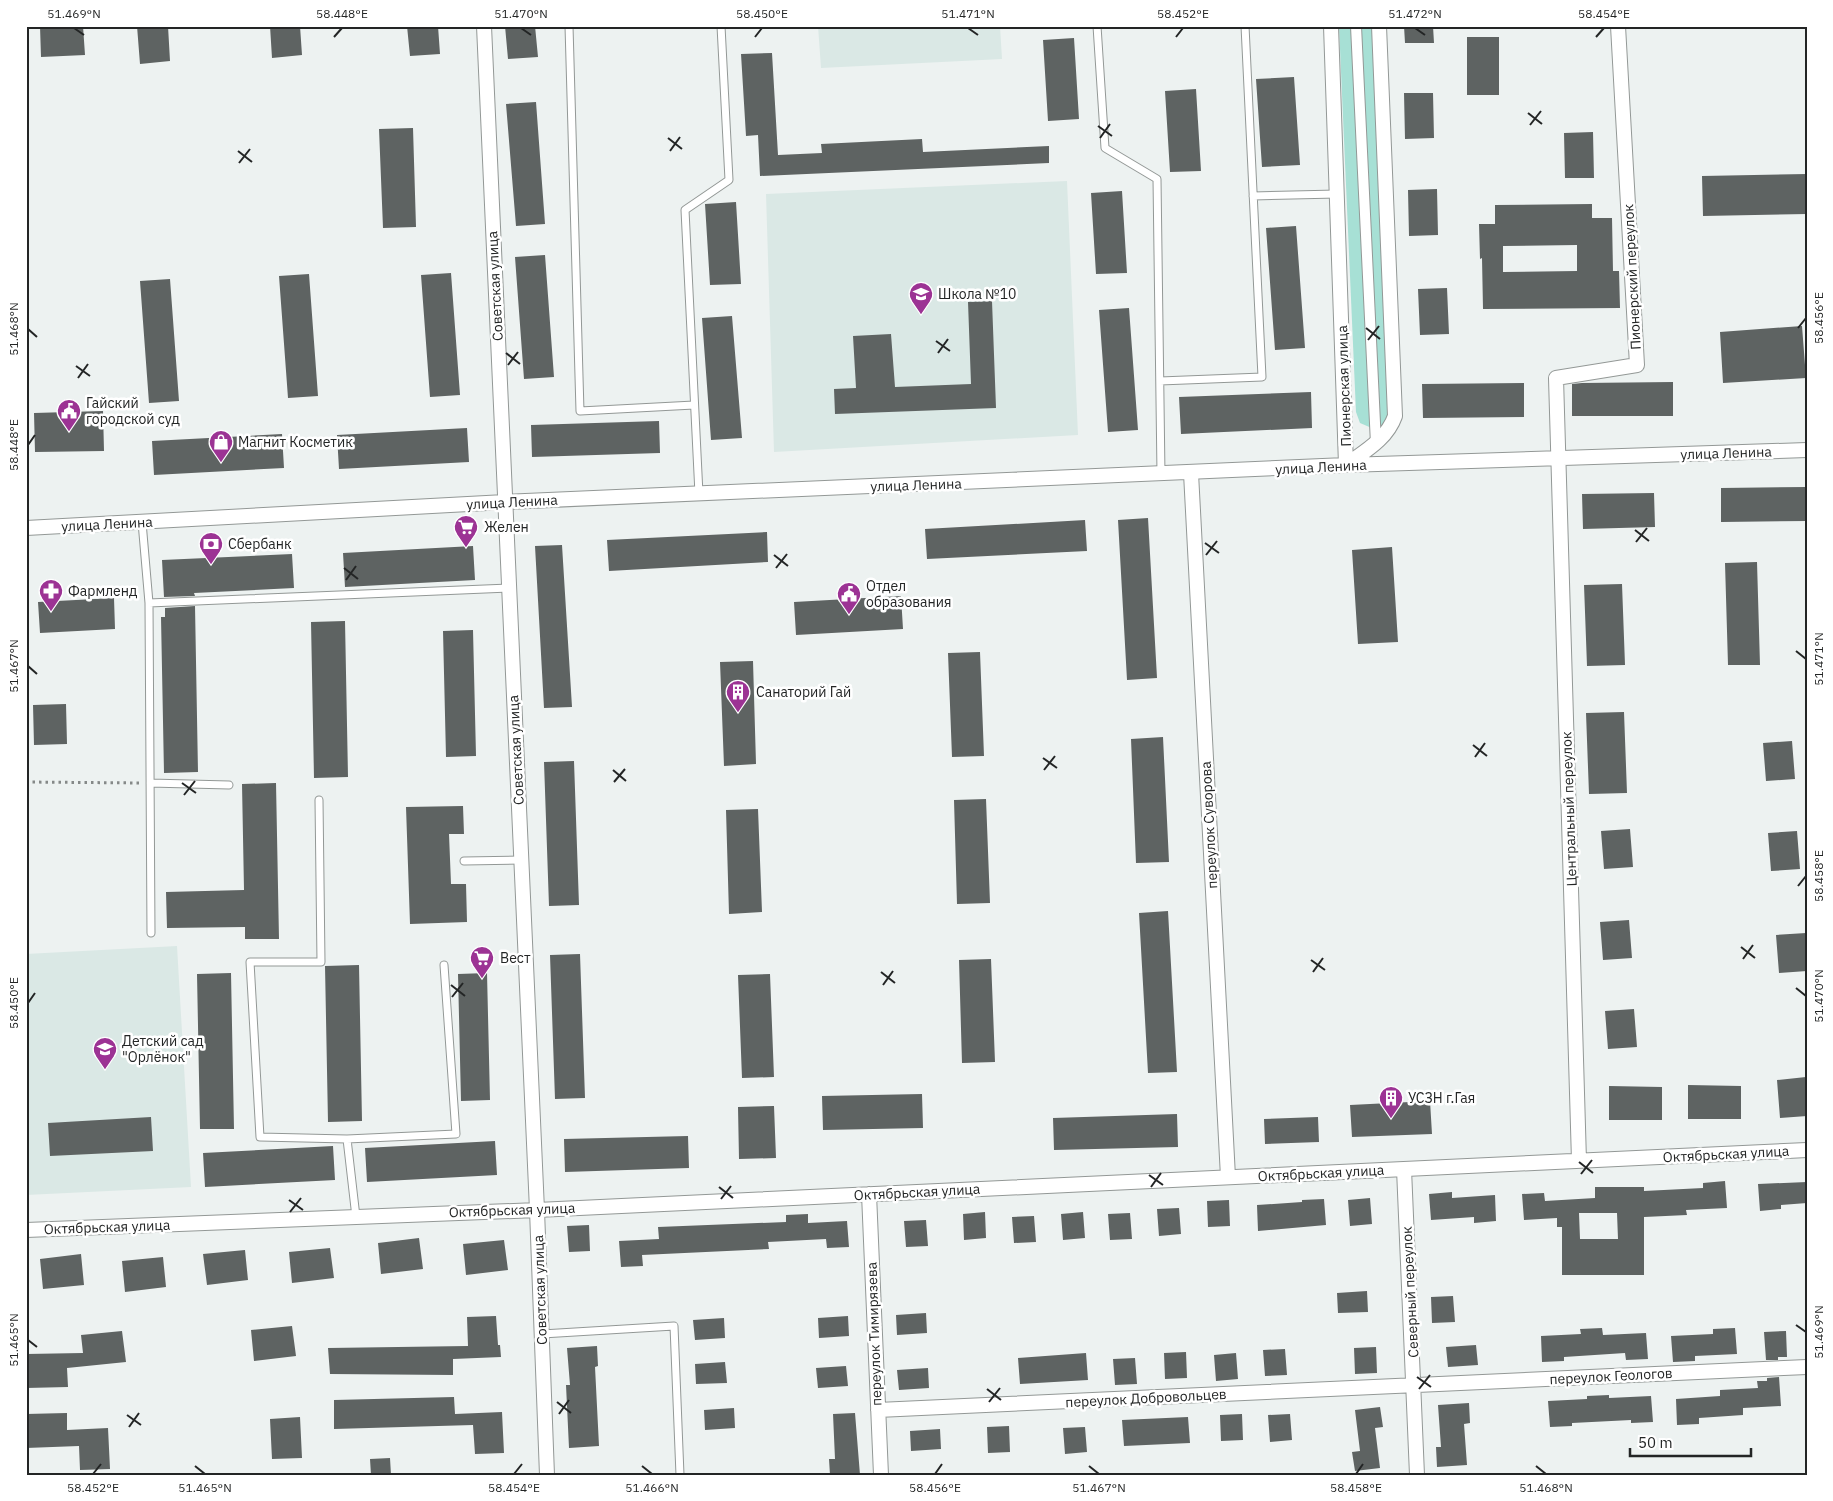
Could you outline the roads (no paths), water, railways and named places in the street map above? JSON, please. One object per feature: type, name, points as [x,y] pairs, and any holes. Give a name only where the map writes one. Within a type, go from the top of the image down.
[{"type":"street","name":"Советская улица","points":[[484,26],[537,1210],[547,1475]]},
{"type":"street","name":"Пионерская улица","points":[[1331,26],[1346,465]]},
{"type":"street","points":[[1356,26],[1376,444]]},
{"type":"street","name":"Пионерская улица","points":[[1346,465],[1376,444],[1392,425],[1395,416],[1379,26]]},
{"type":"street","name":"Пионерский переулок","points":[[1559,458],[1556,378],[1637,365],[1618,26]]},
{"type":"street","name":"улица Ленина","points":[[26,528],[505,502],[1346,465],[1807,450]]},
{"type":"street","name":"Центральный переулок","points":[[1559,458],[1579,1161]]},
{"type":"street","name":"переулок Суворова","points":[[1190,473],[1228,1177]]},
{"type":"street","name":"Октябрьская улица","points":[[26,1230],[537,1210],[1807,1150]]},
{"type":"street","name":"Северный переулок","points":[[1404,1169],[1417,1475]]},
{"type":"street","name":"переулок Тимирязева","points":[[868,1194],[881,1475]]},
{"type":"street","name":"переулок Геологов","points":[[1414,1385],[1807,1367]]},
{"type":"street","name":"переулок Добровольцев","points":[[878,1410],[1414,1385]]},
{"type":"lane","points":[[569,26],[580,411],[694,405]]},
{"type":"lane","points":[[698,494],[685,210],[729,180],[721,26]]},
{"type":"lane","points":[[1097,26],[1105,148],[1157,179],[1161,474]]},
{"type":"lane","points":[[1160,381],[1262,377],[1245,26]]},
{"type":"lane","points":[[1253,196],[1337,194]]},
{"type":"lane","points":[[142,522],[149,603],[151,933]]},
{"type":"lane","points":[[149,603],[509,588]]},
{"type":"lane","points":[[150,783],[229,785]]},
{"type":"lane","points":[[319,800],[320,962],[250,962],[260,1137],[347,1139],[456,1134],[444,965]]},
{"type":"lane","points":[[464,861],[521,860]]},
{"type":"lane","points":[[347,1139],[356,1217]]},
{"type":"lane","points":[[542,1334],[674,1326],[680,1475]]},
{"type":"place","name":"Школа №10","points":[[921,315]]},
{"type":"place","name":"Гайский городской суд","points":[[69,432]]},
{"type":"place","name":"Магнит Косметик","points":[[221,463]]},
{"type":"place","name":"Желен","points":[[466,548]]},
{"type":"place","name":"Сбербанк","points":[[211,565]]},
{"type":"place","name":"Фармленд","points":[[51,612]]},
{"type":"place","name":"Отдел образования","points":[[849,615]]},
{"type":"place","name":"Санаторий Гай","points":[[738,713]]},
{"type":"place","name":"Вест","points":[[482,979]]},
{"type":"place","name":"Детский сад \"Орлёнок\"","points":[[105,1070]]},
{"type":"place","name":"УСЗН г.Гая","points":[[1391,1119]]}]
